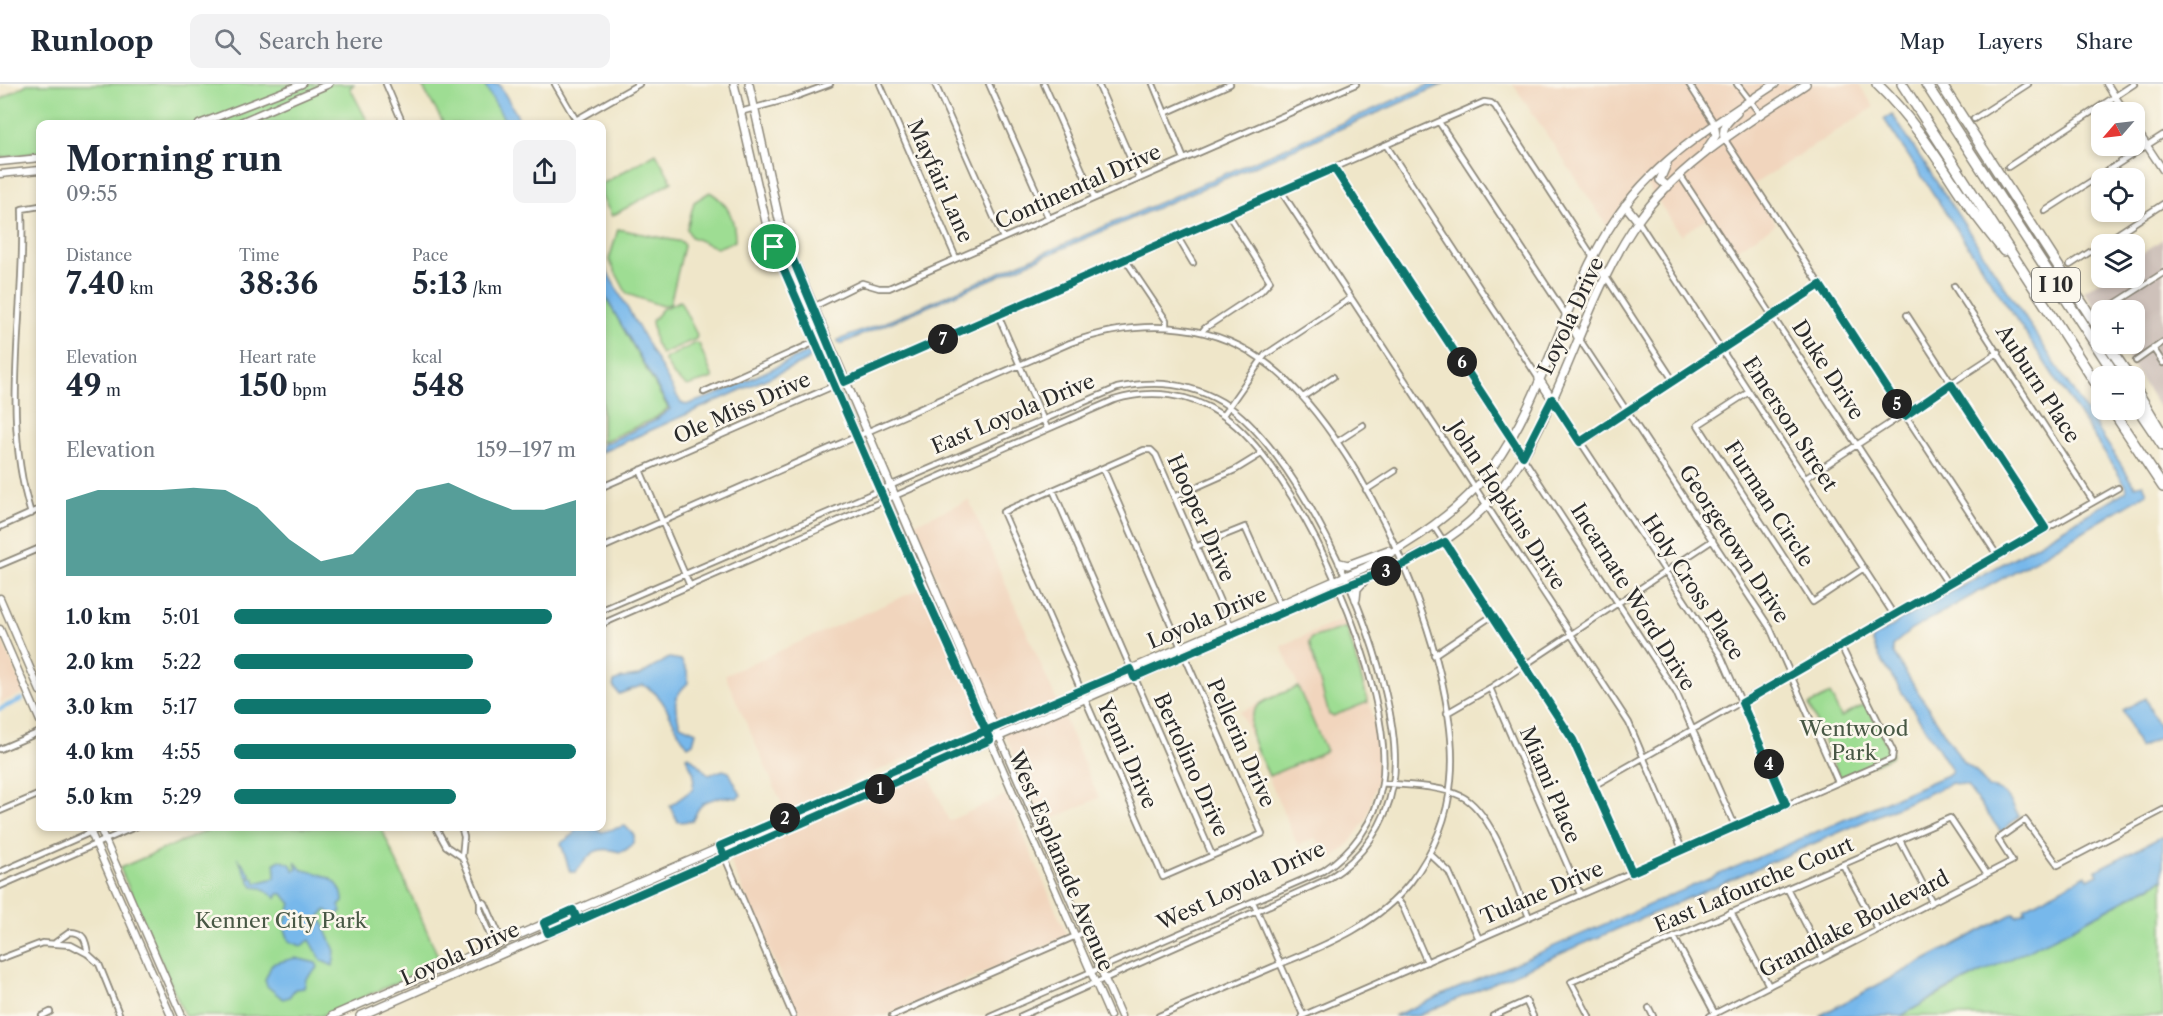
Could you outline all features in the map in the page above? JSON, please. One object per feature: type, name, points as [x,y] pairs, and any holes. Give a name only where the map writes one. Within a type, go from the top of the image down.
[{"type":"highway","points":[[1877,84],[1897,103],[1922,135],[1971,209],[2038,296]]},
{"type":"highway","name":"I 10","points":[[1902,84],[2091,376]]},
{"type":"highway","name":"I 10","points":[[1926,84],[2110,366]]},
{"type":"highway","points":[[1941,84],[2091,317]]},
{"type":"highway","points":[[2145,405],[2163,435]]},
{"type":"highway","points":[[2119,420],[2163,487]]},
{"type":"highway","points":[[2145,420],[2163,446]]},
{"type":"main road","name":"West Esplanade Avenue","points":[[734,84],[766,224],[774,247],[990,740]]},
{"type":"main road","name":"West Esplanade Avenue","points":[[748,84],[777,218],[789,250],[844,382],[999,736]]},
{"type":"main road","name":"Loyola Drive","points":[[332,1016],[1346,576],[1433,525],[1476,488],[1511,438],[1593,257],[1625,205],[1649,177],[1676,153],[1714,123],[1775,84]]},
{"type":"main road","name":"Loyola Drive","points":[[360,1016],[1283,612],[1404,564],[1445,542],[1488,504],[1523,456],[1552,399],[1605,276],[1638,221],[1668,187],[1703,155],[1806,84]]},
{"type":"main road","points":[[1725,140],[1723,134],[1725,125],[1745,104]]},
{"type":"main road","points":[[1703,155],[1716,135],[1714,123]]},
{"type":"main road","points":[[1668,187],[1660,177],[1676,153]]},
{"type":"main road","points":[[1625,205],[1638,221]]},
{"type":"main road","points":[[774,247],[789,250]]},
{"type":"main road","points":[[1593,257],[1605,276]]},
{"type":"main road","points":[[794,291],[803,281]]},
{"type":"main road","points":[[1566,315],[1578,337]]},
{"type":"main road","points":[[1539,379],[1552,399]]},
{"type":"main road","points":[[899,533],[908,529]]},
{"type":"main road","points":[[1340,563],[1348,565],[1397,548]]},
{"type":"main road","points":[[919,580],[929,576]]},
{"type":"main road","points":[[1356,599],[1358,586],[1370,576]]},
{"type":"main road","points":[[939,624],[948,620]]},
{"type":"main road","points":[[958,668],[968,664]]},
{"type":"main road","points":[[1013,719],[1017,728]]},
{"type":"main road","points":[[798,812],[802,823]]},
{"type":"main road","points":[[651,876],[656,886]]},
{"type":"main road","points":[[573,910],[578,921]]},
{"type":"main road","points":[[544,923],[548,933]]},
{"type":"main road","points":[[462,959],[466,969]]},
{"type":"main road","points":[[395,988],[400,998]]},
{"type":"street","points":[[209,120],[302,84]]},
{"type":"street","points":[[245,120],[328,84]]},
{"type":"street","points":[[386,84],[401,120]]},
{"type":"street","points":[[555,84],[576,120],[639,84]]},
{"type":"street","points":[[740,112],[830,84]]},
{"type":"street","name":"Mayfair Lane","points":[[880,84],[956,258]]},
{"type":"street","points":[[935,84],[1003,238]]},
{"type":"street","points":[[989,84],[1048,217]]},
{"type":"street","points":[[1044,84],[1094,197]]},
{"type":"street","points":[[1098,84],[1139,178]]},
{"type":"street","points":[[1153,84],[1184,159]]},
{"type":"street","points":[[1165,113],[1230,84]]},
{"type":"street","name":"Continental Drive","points":[[803,312],[862,283],[879,288],[889,288],[1342,87],[1356,84]]},
{"type":"street","points":[[1689,84],[1714,123]]},
{"type":"street","points":[[1737,84],[1745,104],[1761,115]]},
{"type":"street","points":[[1974,119],[2028,84]]},
{"type":"street","points":[[2107,84],[2118,102]]},
{"type":"street","points":[[2008,167],[2134,84]]},
{"type":"street","name":"Ole Miss Drive","points":[[606,485],[1484,102],[1490,102],[1593,257]]},
{"type":"street","points":[[1439,122],[1566,315]]},
{"type":"street","points":[[2045,211],[2163,135]]},
{"type":"street","points":[[1725,140],[1996,555]]},
{"type":"street","points":[[2145,142],[2163,170]]},
{"type":"street","points":[[1386,145],[1539,379]]},
{"type":"street","points":[[0,162],[36,158]]},
{"type":"street","points":[[1334,168],[1511,438]]},
{"type":"street","points":[[0,174],[36,170]]},
{"type":"street","name":"Duke Drive","points":[[1680,175],[1948,584]]},
{"type":"street","name":"John Hopkins Drive","points":[[1281,191],[1488,504],[1629,723],[1682,849]]},
{"type":"street","points":[[2070,265],[2163,204]]},
{"type":"street","points":[[31,513],[18,471],[11,404],[21,302],[22,209],[36,207]]},
{"type":"street","points":[[1202,333],[1205,328],[1261,291],[1270,281],[1228,214]]},
{"type":"street","name":"Emerson Street","points":[[1638,221],[1894,615]]},
{"type":"street","points":[[1177,236],[1193,263]]},
{"type":"street","points":[[1125,259],[1166,320],[1166,327]]},
{"type":"street","points":[[2121,300],[2163,273]]},
{"type":"street","points":[[1605,276],[1673,380]]},
{"type":"street","points":[[1580,442],[1820,285]]},
{"type":"street","name":"Auburn Place","points":[[1954,286],[1999,352],[2093,501]]},
{"type":"street","points":[[1223,416],[1261,359],[1351,298]]},
{"type":"street","points":[[998,315],[1047,428]]},
{"type":"street","points":[[1907,315],[2045,528]]},
{"type":"street","points":[[606,546],[1102,331],[1136,326],[1166,327],[1202,333],[1242,348],[1261,359],[1303,397],[1337,442],[1366,490],[1404,564],[1434,655],[1446,713],[1452,760],[1450,792],[1438,836],[1430,854],[1397,899],[1351,933],[1159,1016]]},
{"type":"street","name":"Georgetown Drive","points":[[1578,337],[1770,628],[1838,782]]},
{"type":"street","points":[[704,392],[815,342]]},
{"type":"street","points":[[2136,361],[2163,342]]},
{"type":"street","points":[[2153,348],[2163,363]]},
{"type":"street","points":[[1806,478],[1905,416],[1999,352]]},
{"type":"street","points":[[1303,397],[1334,377]]},
{"type":"street","name":"East Loyola Drive","points":[[606,608],[1106,392],[1143,384],[1183,387],[1208,395],[1229,407],[1247,422],[1280,463],[1314,515],[1356,599]]},
{"type":"street","name":"Furman Circle","points":[[1749,392],[1698,425],[1813,602],[1864,568]]},
{"type":"street","name":"East Loyola Drive","points":[[606,622],[1047,428],[1113,400],[1143,394],[1167,394],[1191,399],[1223,416],[1240,429],[1261,454],[1306,521],[1339,588]]},
{"type":"street","name":"Holy Cross Place","points":[[1552,399],[1721,656],[1786,804]]},
{"type":"street","points":[[1337,442],[1363,425]]},
{"type":"street","name":"Incarnate Word Drive","points":[[1511,438],[1676,692],[1735,826]]},
{"type":"street","name":"Hooper Drive","points":[[1103,468],[1144,450],[1151,450],[1156,455],[1234,634]]},
{"type":"street","points":[[1174,497],[1235,470],[1261,454]]},
{"type":"street","points":[[1053,490],[1103,468]]},
{"type":"street","name":"Pellerin Drive","points":[[1103,468],[1262,834],[1212,855]]},
{"type":"street","points":[[640,470],[690,586]]},
{"type":"street","points":[[1366,490],[1395,471]]},
{"type":"street","points":[[1595,785],[1792,675],[1996,555],[2118,488]]},
{"type":"street","name":"Yenni Drive","points":[[1053,490],[1003,512],[1163,877],[1212,855]]},
{"type":"street","name":"Bertolino Drive","points":[[1053,490],[1212,855]]},
{"type":"street","points":[[0,527],[36,511]]},
{"type":"street","points":[[1433,525],[1573,740],[1632,872]]},
{"type":"street","points":[[1195,547],[1245,527],[1283,612]]},
{"type":"street","points":[[1446,713],[1490,688],[1713,540]]},
{"type":"street","points":[[0,565],[36,550]]},
{"type":"street","name":"West Loyola Drive","points":[[990,1016],[1310,878],[1341,858],[1367,825],[1377,803],[1382,783],[1382,741],[1371,685],[1339,588]]},
{"type":"street","points":[[0,598],[36,681]]},
{"type":"street","name":"West Loyola Drive","points":[[1021,1016],[1328,879],[1348,865],[1375,832],[1387,807],[1393,784],[1394,753],[1376,661],[1356,599]]},
{"type":"street","points":[[1434,655],[1492,616]]},
{"type":"street","points":[[0,629],[36,712]]},
{"type":"street","name":"Tulane Drive","points":[[1303,1016],[1894,757],[1841,646]]},
{"type":"street","points":[[22,682],[34,676]]},
{"type":"street","name":"Miami Place","points":[[1490,688],[1580,894]]},
{"type":"street","points":[[0,749],[36,734]]},
{"type":"street","name":"West Esplanade Avenue","points":[[999,736],[1121,1016]]},
{"type":"street","name":"West Esplanade Avenue","points":[[990,740],[1110,1016]]},
{"type":"street","points":[[1382,783],[1450,792],[1462,796],[1472,804],[1486,822],[1529,916]]},
{"type":"street","points":[[0,811],[36,796]]},
{"type":"street","name":"Grandlake Boulevard","points":[[1713,1015],[2012,861],[1998,838],[2025,820],[2058,865],[2163,810]]},
{"type":"street","name":"East Lafourche Court","points":[[1589,1016],[1572,982],[1950,818],[1987,874]]},
{"type":"street","points":[[0,872],[86,831]]},
{"type":"street","points":[[91,831],[171,1016]]},
{"type":"street","points":[[102,831],[182,1016]]},
{"type":"street","points":[[0,886],[126,831]]},
{"type":"street","points":[[438,831],[446,846],[462,857]]},
{"type":"street","points":[[462,831],[462,857],[480,901],[480,912],[494,945]]},
{"type":"street","points":[[1899,840],[1932,902]]},
{"type":"street","points":[[720,846],[793,1016]]},
{"type":"street","points":[[1430,854],[1449,872],[1479,939]]},
{"type":"street","points":[[1843,865],[1878,930]]},
{"type":"street","points":[[108,871],[117,867]]},
{"type":"street","points":[[1787,888],[1823,958]]},
{"type":"street","points":[[1397,899],[1403,907],[1427,962]]},
{"type":"street","points":[[480,901],[485,903],[502,941]]},
{"type":"street","points":[[1253,902],[1303,1016]]},
{"type":"street","points":[[125,909],[134,906]]},
{"type":"street","points":[[1731,912],[1768,986]]},
{"type":"street","points":[[56,942],[70,932],[80,933],[88,954]]},
{"type":"street","points":[[892,1016],[1085,932]]},
{"type":"street","points":[[1674,937],[1713,1015]]},
{"type":"street","points":[[0,959],[30,946],[56,942],[71,945],[88,954],[105,972],[120,1016]]},
{"type":"street","points":[[148,962],[157,958]]},
{"type":"street","points":[[1493,1016],[1526,1001],[1533,1016]]},
{"type":"street","points":[[1649,1008],[1653,1016]]},
{"type":"street","points":[[42,1016],[50,1012]]},
{"type":"shaded area","points":[[1513,84],[1859,84],[1874,107],[1751,186],[1776,224],[1734,251],[1711,216],[1681,235],[1643,179],[1607,225]]},
{"type":"shaded area","points":[[2163,239],[2163,413],[2145,385],[2145,366],[2132,366],[2125,354],[2145,354],[2145,300],[2091,300],[2091,302],[2084,291],[2091,286],[2145,288],[2145,251]]},
{"type":"shaded area","points":[[969,500],[1099,798],[1043,823],[998,719],[785,811],[725,675],[938,581],[913,524]]},
{"type":"shaded area","points":[[1346,618],[1370,701],[1377,742],[1378,778],[1366,820],[1347,846],[1328,863],[1316,838],[1298,846],[1240,712],[1298,686],[1281,646]]},
{"type":"shaded area","points":[[0,636],[25,693],[0,703]]},
{"type":"shaded area","points":[[928,773],[949,821],[1006,795],[1067,936],[885,1016],[798,1016],[729,858]]},
{"type":"green space","points":[[27,84],[354,84],[350,88],[367,120],[36,120],[36,153],[0,158],[0,100]]},
{"type":"green space","points":[[421,84],[484,84],[505,120],[442,120]]},
{"type":"green space","points":[[656,153],[672,182],[612,216],[606,205],[606,182]]},
{"type":"green space","points":[[710,192],[730,213],[735,233],[735,241],[717,248],[691,237],[687,229],[694,202]]},
{"type":"green space","points":[[618,229],[682,242],[684,246],[670,304],[662,306],[627,294],[609,260]]},
{"type":"green space","points":[[606,298],[668,408],[655,418],[606,440]]},
{"type":"green space","points":[[680,301],[697,335],[696,339],[661,354],[655,342],[652,321],[662,309]]},
{"type":"green space","points":[[696,343],[699,344],[713,378],[687,386],[674,376],[664,359]]},
{"type":"green space","points":[[1347,627],[1368,702],[1333,716],[1329,715],[1309,642],[1311,638]]},
{"type":"green space","points":[[1298,687],[1326,751],[1269,776],[1253,740],[1251,721],[1253,713],[1267,700]]},
{"type":"green space","name":"Wentwood Park","points":[[1830,694],[1841,717],[1866,704],[1892,755],[1890,757],[1840,779],[1809,705]]},
{"type":"green space","name":"Kenner City Park","points":[[206,831],[383,831],[441,963],[321,1016],[185,1016],[120,868]]},
{"type":"green space","points":[[2163,879],[2163,1016],[1901,1016],[2131,897]]},
{"type":"water","points":[[484,84],[499,84],[520,120],[505,120]]},
{"type":"water","points":[[1431,84],[1444,84],[841,344],[838,342],[838,340],[886,322]]},
{"type":"water","points":[[1892,114],[2135,486],[2143,484],[2147,493],[1911,630],[1893,645],[1893,653],[1963,762],[1977,772],[1988,788],[2004,793],[2019,816],[2001,832],[1967,786],[1952,783],[1418,1016],[1394,1016],[1949,774],[1952,771],[1949,765],[1878,655],[1872,640],[1906,617],[2026,551],[2126,491],[2125,484],[1884,119]]},
{"type":"water","points":[[606,270],[681,403],[686,405],[718,394],[808,352],[812,356],[806,361],[606,450],[606,443],[654,421],[670,409],[606,298]]},
{"type":"water","points":[[669,658],[681,660],[687,671],[688,683],[677,697],[676,712],[680,725],[696,732],[693,743],[688,746],[664,704],[652,690],[643,685],[619,694],[613,686],[614,682],[622,678],[639,676]]},
{"type":"water","points":[[2145,698],[2163,736],[2139,748],[2123,710]]},
{"type":"water","points":[[689,756],[709,775],[723,770],[729,772],[741,795],[737,798],[712,799],[699,808],[692,821],[678,822],[670,806],[693,789],[694,774],[686,757]]},
{"type":"water","points":[[625,826],[634,835],[632,844],[620,852],[599,850],[594,852],[576,872],[570,872],[561,843],[573,835],[574,831],[606,831]]},
{"type":"water","points":[[2163,836],[2163,879],[2073,928],[1946,990],[1901,1016],[1819,1016],[2014,913],[2016,916],[2026,911],[2024,908],[2086,875],[2088,879],[2098,874],[2096,870]]},
{"type":"water","points":[[237,857],[251,875],[249,878],[254,878],[256,883],[275,878],[275,863],[280,860],[290,864],[294,870],[297,869],[295,862],[302,870],[322,875],[335,882],[342,894],[343,902],[339,906],[342,912],[339,912],[336,917],[326,910],[320,916],[335,951],[333,966],[322,961],[310,940],[301,946],[289,941],[284,926],[291,904],[283,894],[278,894],[276,898],[262,888],[253,887]]},
{"type":"water","points":[[295,958],[316,963],[318,967],[306,979],[304,988],[295,989],[289,997],[283,999],[267,986],[265,980],[272,964]]},
{"type":"waterway","points":[[0,709],[22,699]]},
{"type":"route","points":[[774,247],[789,250],[844,382],[1334,168],[1523,456],[1552,399],[1580,442],[1820,285],[1905,416],[1951,384],[2045,528],[1742,703],[1786,804],[1632,872],[1573,740],[1445,542],[1418,558],[1335,590],[1134,677],[1131,669],[986,731],[980,733],[781,819],[720,846],[724,857],[578,921],[573,910],[544,923],[548,933],[578,921],[656,886],[724,857],[990,740],[986,731],[982,721],[958,668],[936,617],[919,580],[774,247]]}]
